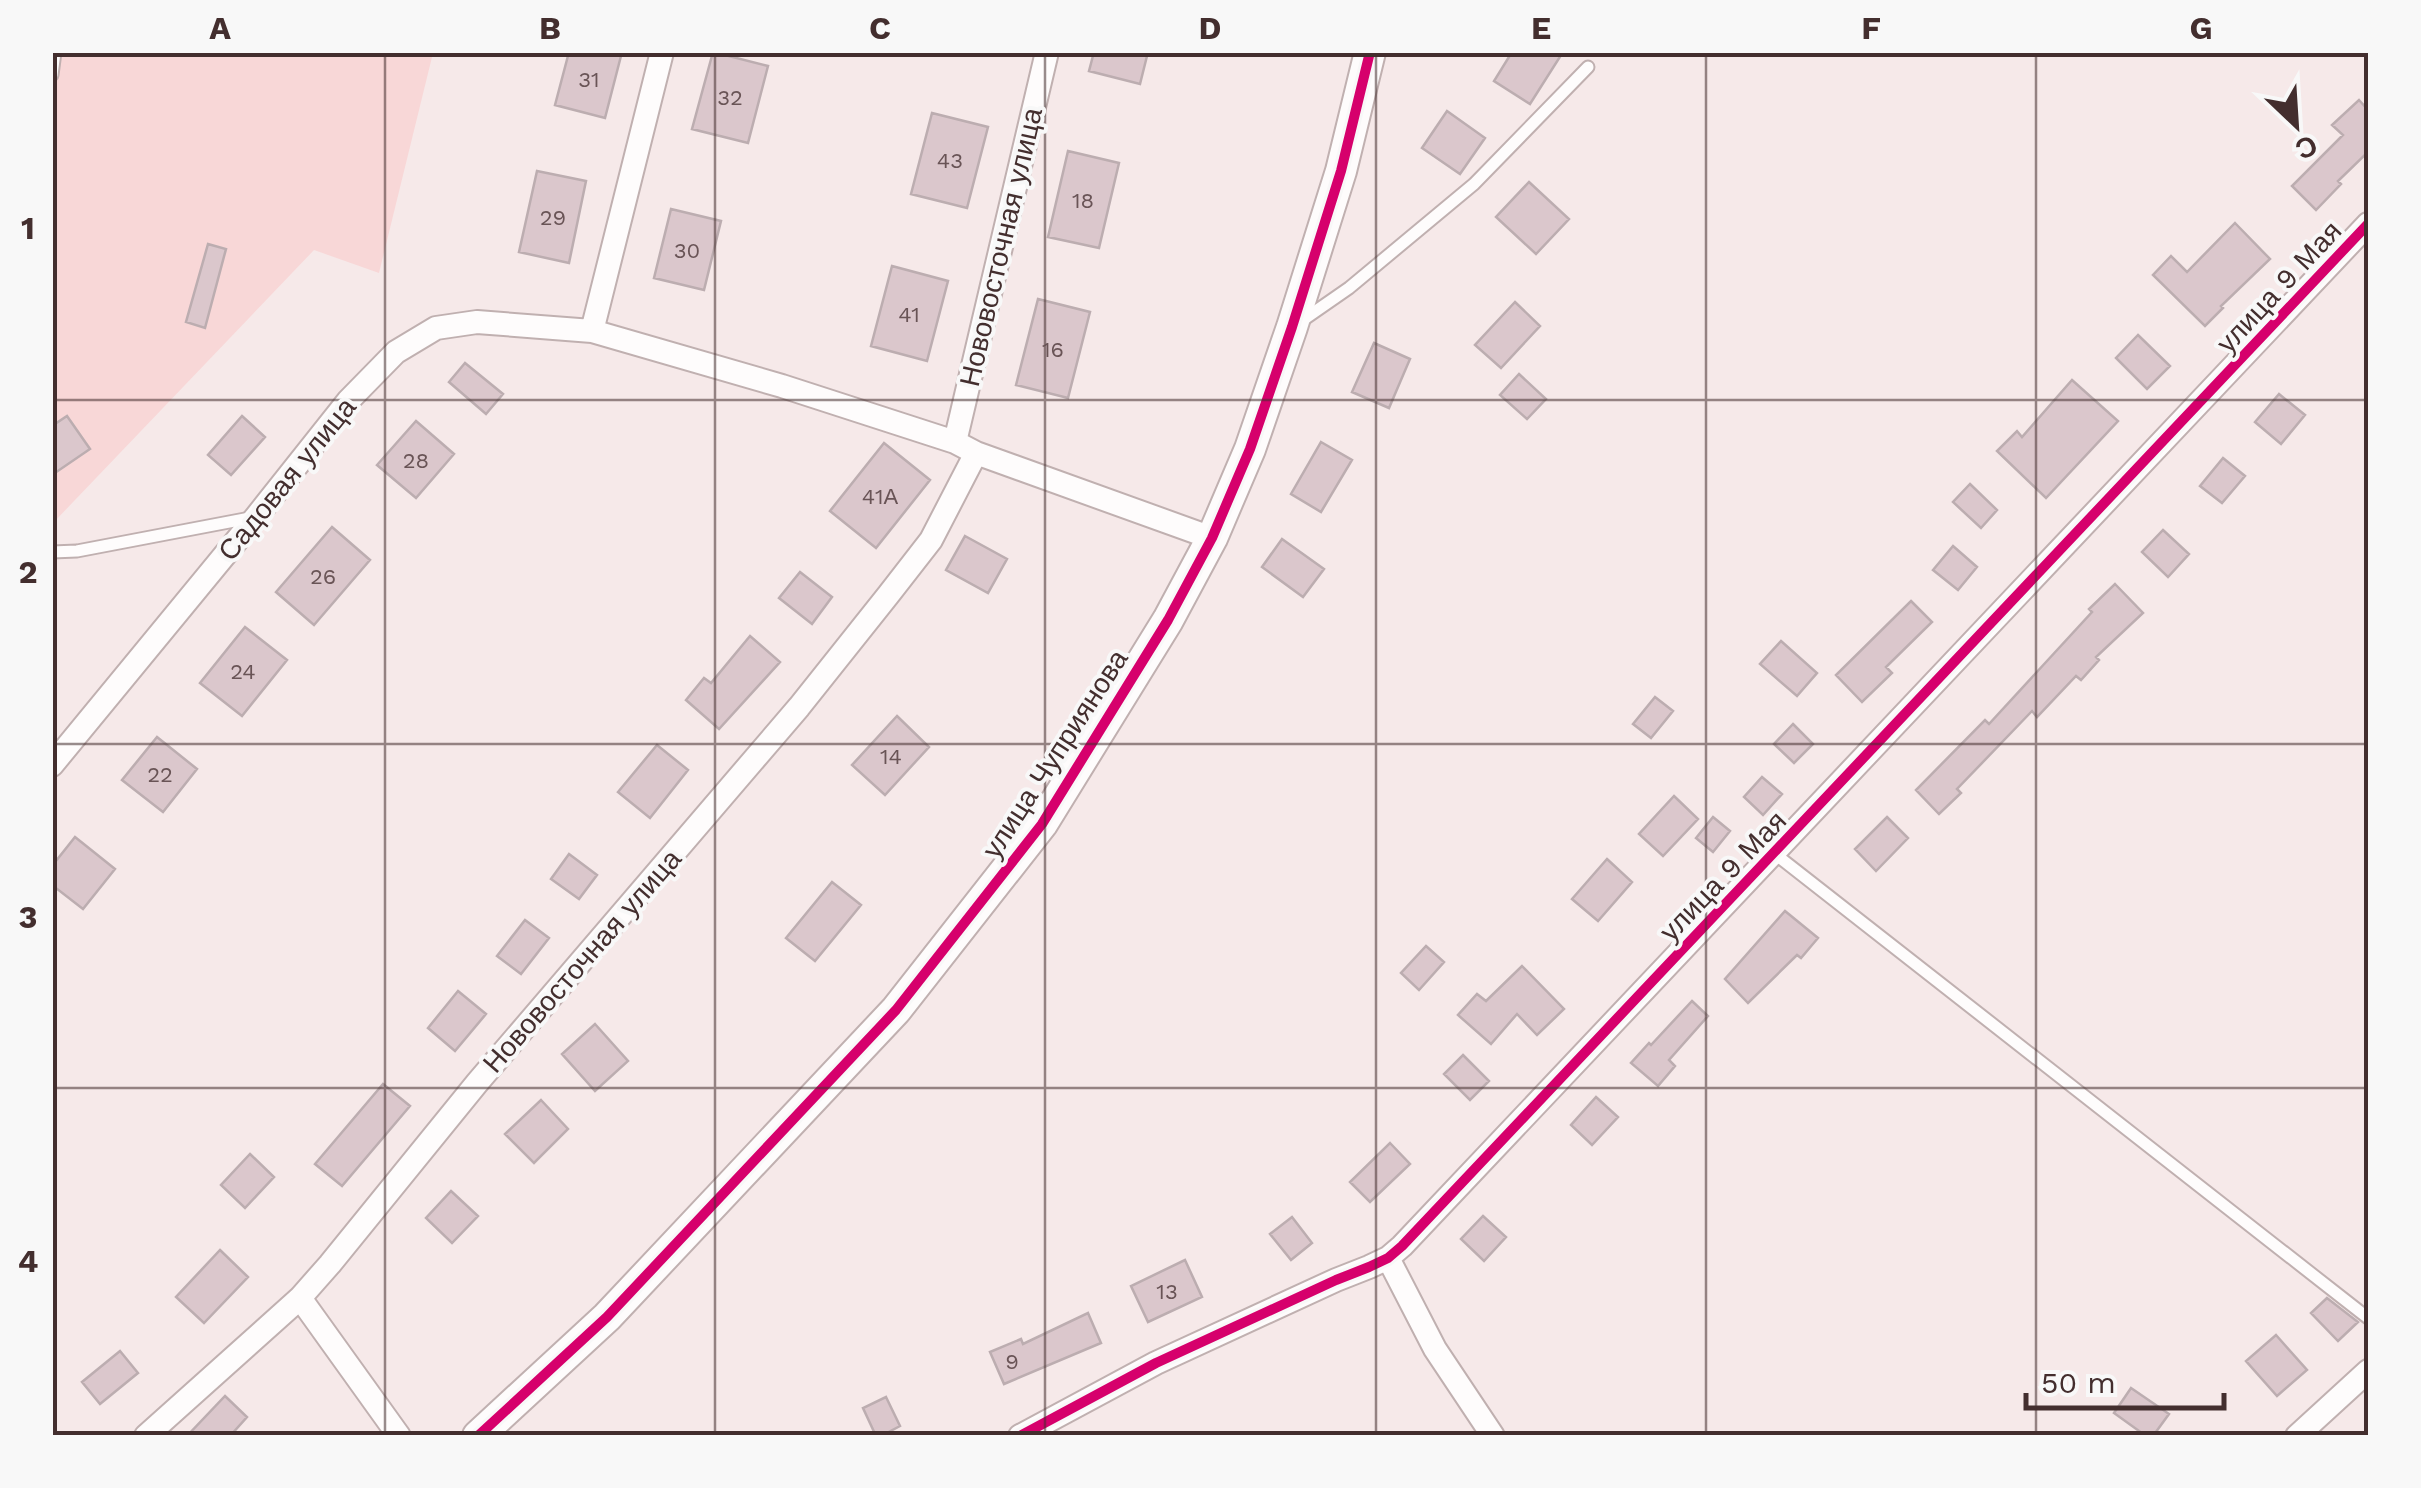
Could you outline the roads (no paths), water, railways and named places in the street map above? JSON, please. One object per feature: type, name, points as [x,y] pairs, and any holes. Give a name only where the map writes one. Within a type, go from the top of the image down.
[{"type":"street","points":[[592,330],[662,52]]},
{"type":"street","name":"Нововосточная улица","points":[[955,442],[1047,52]]},
{"type":"street","name":"улица Чуприянова","points":[[478,1436],[607,1316],[896,1010],[1042,824],[1168,620],[1212,538],[1250,449],[1341,170],[1370,52]]},
{"type":"street","name":"улица 9 Мая","points":[[1020,1436],[1156,1363],[1388,1258],[1402,1246],[2368,224]]},
{"type":"street","name":"Садовая улица","points":[[52,765],[348,402],[396,352],[436,328],[477,322],[592,330],[955,442],[1212,538]]},
{"type":"street","name":"Нововосточная улица","points":[[146,1436],[300,1298],[330,1264],[890,594],[931,540],[976,453]]},
{"type":"street","points":[[1388,1258],[1436,1349],[1493,1436]]},
{"type":"street","points":[[300,1298],[398,1436]]},
{"type":"street","points":[[2297,1436],[2368,1371]]},
{"type":"lane","points":[[52,76],[55,52]]},
{"type":"lane","points":[[1292,327],[1349,288],[1474,184],[1588,67]]},
{"type":"lane","points":[[52,552],[77,551],[256,517]]},
{"type":"lane","points":[[1775,854],[2368,1318]]}]
